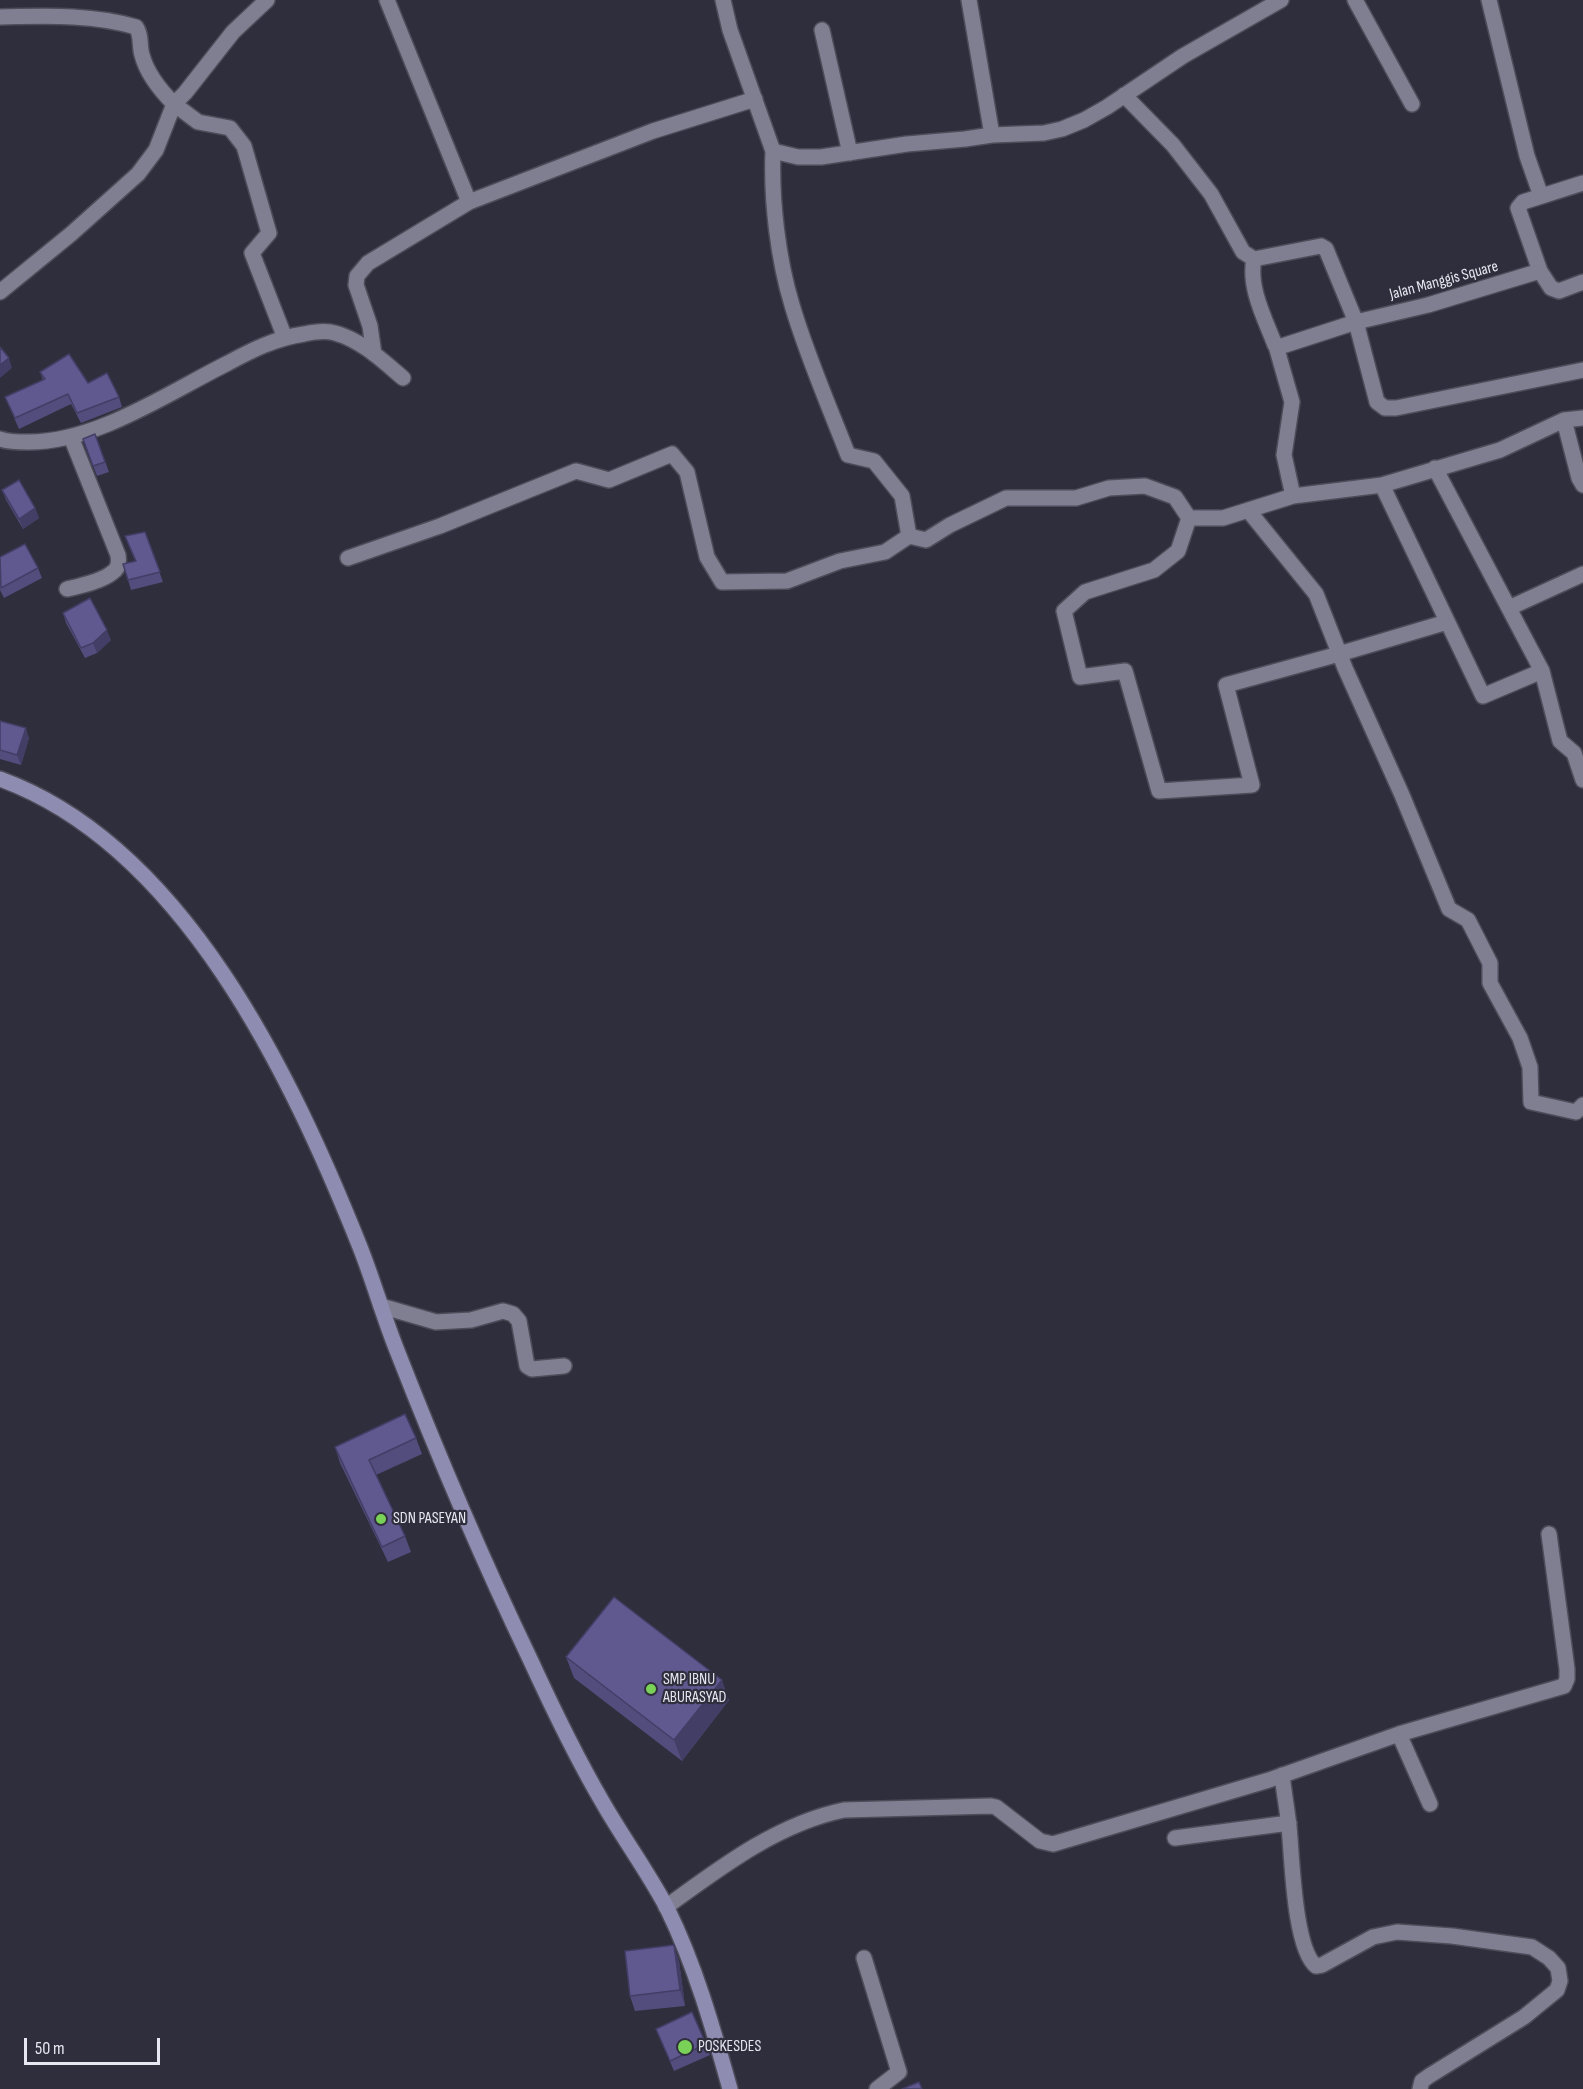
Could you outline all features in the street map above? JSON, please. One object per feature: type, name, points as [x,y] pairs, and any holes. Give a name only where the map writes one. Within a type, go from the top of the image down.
[{"type":"street","points":[[0,292],[71,234],[138,174],[156,150],[174,104],[233,32],[267,0]]},
{"type":"street","points":[[387,0],[469,202]]},
{"type":"street","points":[[723,0],[730,30],[773,152],[774,200],[780,249],[791,304],[848,455],[874,461],[902,496],[909,536]]},
{"type":"street","points":[[969,0],[992,135]]},
{"type":"street","points":[[773,152],[798,157],[821,157],[908,144],[992,135],[1044,133],[1062,129],[1084,120],[1183,56],[1281,0]]},
{"type":"street","points":[[1355,0],[1412,104]]},
{"type":"street","points":[[1489,0],[1527,156],[1541,196]]},
{"type":"street","points":[[0,17],[66,17],[136,27],[139,31],[142,56],[152,78],[174,104],[198,122],[230,128],[244,146],[269,233],[252,253],[285,338]]},
{"type":"street","points":[[822,30],[850,153]]},
{"type":"street","points":[[1124,95],[1173,145],[1211,194],[1243,252],[1254,259],[1321,246],[1324,248],[1329,255],[1356,322],[1377,402],[1385,408],[1396,408],[1583,370]]},
{"type":"street","points":[[374,354],[370,326],[356,285],[360,272],[368,263],[469,202],[653,131],[755,99]]},
{"type":"street","points":[[1583,183],[1522,202],[1518,208],[1540,271],[1551,288],[1556,291],[1583,282]]},
{"type":"street","points":[[1254,259],[1252,276],[1255,288],[1276,346],[1292,402],[1284,455],[1293,496]]},
{"type":"street","name":"Jalan Manggis Square","points":[[1276,346],[1280,347],[1356,322],[1428,306],[1540,271]]},
{"type":"street","points":[[0,439],[36,442],[85,434],[123,418],[263,344],[316,332],[334,332],[374,354],[403,378]]},
{"type":"street","points":[[1189,518],[1223,518],[1293,496],[1382,485],[1500,450],[1564,420],[1583,418]]},
{"type":"street","points":[[1564,420],[1578,478],[1583,485]]},
{"type":"street","points":[[68,590],[114,572],[119,564],[118,555],[71,437]]},
{"type":"street","points":[[348,558],[440,526],[576,471],[609,480],[672,454],[687,472],[707,557],[722,582],[786,581],[840,561],[885,552],[909,536],[926,540],[950,525],[1006,498],[1076,498],[1109,488],[1145,486],[1174,497],[1189,518]]},
{"type":"street","points":[[1435,468],[1542,671],[1560,741],[1574,753],[1583,780]]},
{"type":"street","points":[[1382,485],[1484,696],[1542,671]]},
{"type":"street","points":[[1248,510],[1316,594],[1339,654],[1402,795],[1449,909],[1467,920],[1490,963],[1490,983],[1520,1038],[1530,1066],[1531,1102],[1576,1112],[1583,1105]]},
{"type":"street","points":[[1189,518],[1178,551],[1154,570],[1085,592],[1064,611],[1080,677],[1125,671],[1159,791],[1252,784],[1226,685],[1447,622]]},
{"type":"street","points":[[1509,608],[1583,574]]},
{"type":"street","points":[[0,779],[42,797],[128,859],[170,902],[215,962],[255,1025],[302,1112],[345,1211],[446,1475],[530,1660],[601,1800],[666,1907],[694,1970],[730,2089]]},
{"type":"street","points":[[381,1306],[436,1322],[471,1320],[503,1311],[513,1314],[519,1321],[526,1366],[532,1369],[564,1366]]},
{"type":"street","points":[[666,1907],[731,1860],[794,1825],[833,1812],[991,1806],[996,1807],[1040,1841],[1053,1844],[1282,1775],[1399,1734],[1560,1687],[1567,1683],[1567,1669],[1549,1534]]},
{"type":"street","points":[[1399,1734],[1430,1803]]},
{"type":"street","points":[[1282,1775],[1299,1921],[1306,1950],[1311,1962],[1316,1966],[1322,1965],[1373,1936],[1397,1932],[1452,1936],[1532,1947],[1549,1958],[1558,1968],[1560,1981],[1557,1990],[1524,2017],[1422,2081],[1420,2089]]},
{"type":"street","points":[[1175,1838],[1289,1823]]},
{"type":"street","points":[[864,1958],[900,2072],[877,2089]]},
{"type":"building","points":[[0,347],[9,358],[0,365]]},
{"type":"building","points":[[69,354],[88,383],[107,373],[119,397],[77,413],[68,394],[15,418],[5,397],[45,379],[40,372]]},
{"type":"building","points":[[95,434],[105,462],[93,466],[83,439]]},
{"type":"building","points":[[19,480],[35,508],[19,519],[2,490]]},
{"type":"building","points":[[145,532],[160,572],[128,580],[123,564],[136,561],[125,536]]},
{"type":"building","points":[[25,544],[38,568],[1,588],[0,557]]},
{"type":"building","points":[[90,598],[107,630],[93,643],[81,648],[63,613]]},
{"type":"building","points":[[0,721],[26,728],[17,755],[0,750]]},
{"type":"building","name":"SDN PASEYAN","points":[[405,1414],[416,1438],[369,1460],[405,1536],[382,1547],[335,1447]]},
{"type":"building","name":"SMP IBNU ABURASYAD","points":[[614,1597],[722,1680],[674,1740],[566,1657]]},
{"type":"building","points":[[674,1945],[680,1990],[630,1996],[625,1951]]},
{"type":"building","name":"POSKESDES","points":[[692,2012],[706,2044],[670,2061],[656,2029]]},
{"type":"building","points":[[919,2082],[922,2089],[902,2089]]},
{"type":"place","name":"SDN PASEYAN","points":[[381,1519]]},
{"type":"place","name":"SMP IBNU ABURASYAD","points":[[651,1689]]},
{"type":"place","name":"POSKESDES","points":[[685,2047]]}]
